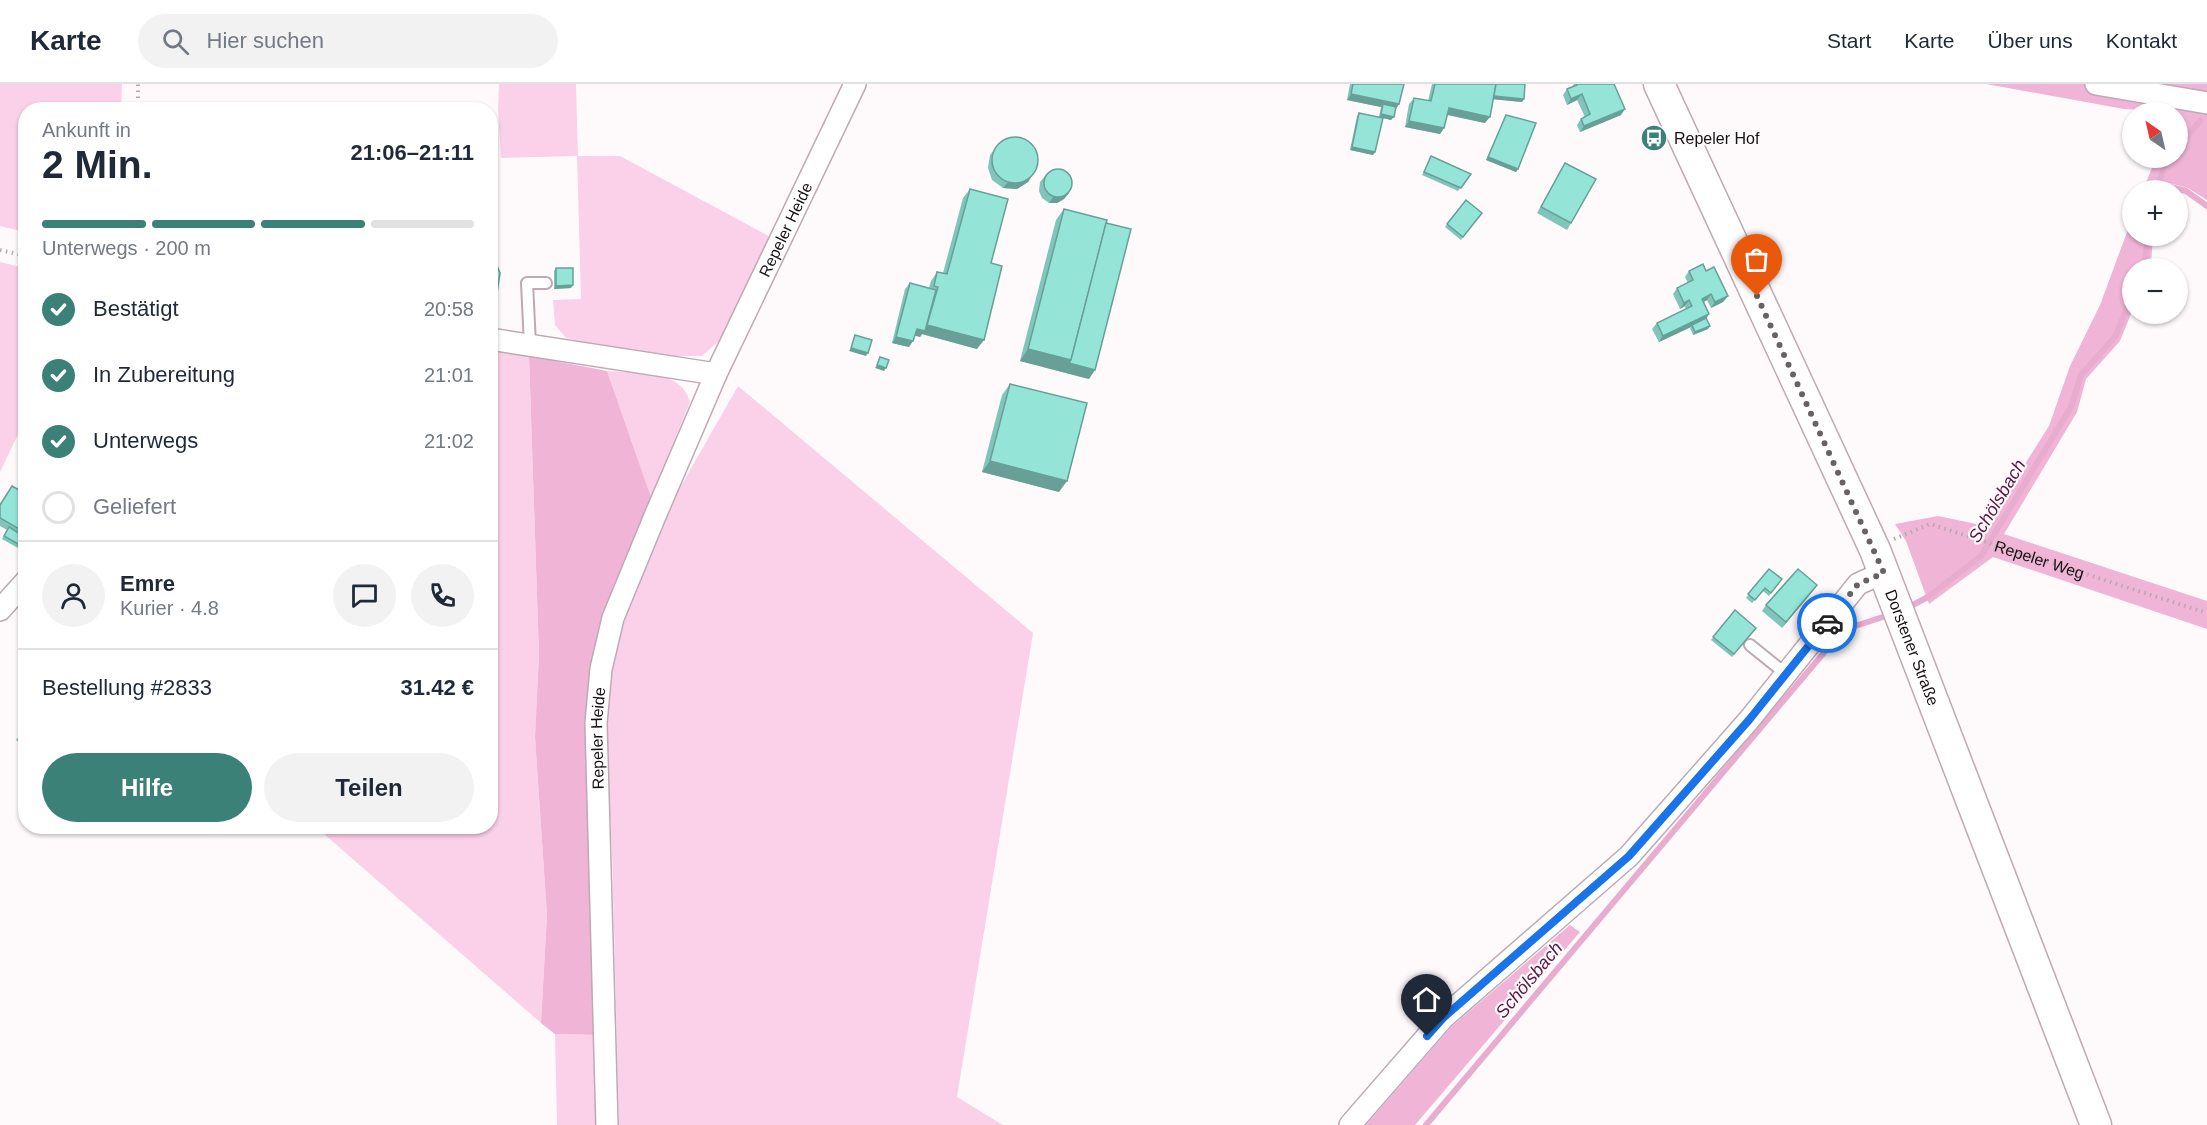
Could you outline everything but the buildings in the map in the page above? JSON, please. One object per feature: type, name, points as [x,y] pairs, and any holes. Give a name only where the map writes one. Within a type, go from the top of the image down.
[{"type":"main road","name":"Dorstener Straße","points":[[1659,84],[1884,573],[2096,1125]]},
{"type":"street","name":"Repeler Heide","points":[[607,1125],[596,723],[601,669],[613,618],[716,374],[855,84]]},
{"type":"street","points":[[2097,84],[2207,103]]},
{"type":"street","points":[[498,340],[716,374]]},
{"type":"street","points":[[1350,1125],[1443,1018],[1629,856],[1786,674],[1858,584],[1884,573]]},
{"type":"street","points":[[0,610],[18,590]]},
{"type":"lane","points":[[530,345],[527,283],[546,283]]},
{"type":"lane","points":[[1750,645],[1786,674]]},
{"type":"path","points":[[138,84],[138,102]]},
{"type":"path","points":[[0,250],[18,254]]},
{"type":"path","name":"Repeler Weg","points":[[1884,573],[1903,534],[1930,524],[2207,613]]},
{"type":"shaded area","points":[[0,84],[122,84],[121,102],[18,102],[18,230],[0,226]]},
{"type":"shaded area","points":[[499,84],[576,84],[578,156],[620,156],[774,239],[730,331],[702,356],[651,356],[566,338],[555,325],[553,300],[581,299],[577,156],[501,158]]},
{"type":"shaded area","points":[[1986,84],[2207,84],[2207,200],[2188,188],[2188,180],[2147,180],[2152,168],[2188,168],[2188,102],[2122,102],[2122,109]]},
{"type":"shaded area","points":[[2122,246],[2152,246],[2151,258],[2122,258],[2122,324],[2127,324],[2120,341],[2086,379],[2077,412],[2004,534],[2207,601],[2207,629],[1993,557],[1929,604],[1906,541],[1895,524],[1938,516],[1986,526],[2049,426],[2070,366],[2100,305]]},
{"type":"shaded area","points":[[0,262],[18,266],[18,435],[0,472]]},
{"type":"shaded area","points":[[498,349],[529,356],[539,654],[535,737],[547,915],[541,1023],[324,834],[498,834]]},
{"type":"shaded area","points":[[529,356],[607,371],[651,497],[612,591],[592,658],[588,729],[600,1035],[555,1034],[541,1023],[547,915],[535,737],[539,654]]},
{"type":"shaded area","points":[[607,371],[643,373],[668,378],[685,391],[690,402],[651,497]]},
{"type":"shaded area","points":[[738,386],[1033,633],[957,1097],[1003,1125],[619,1125],[612,852],[605,724],[615,644],[673,500]]},
{"type":"shaded area","points":[[1570,925],[1580,932],[1415,1125],[1366,1125],[1451,1027]]},
{"type":"shaded area","points":[[555,1034],[600,1035],[602,1125],[557,1125]]},
{"type":"waterway","name":"Schölsbach","points":[[2188,135],[2200,121]]},
{"type":"waterway","name":"Schölsbach","points":[[2160,180],[2164,168]]},
{"type":"waterway","points":[[2188,192],[2207,206]]},
{"type":"waterway","name":"Schölsbach","points":[[2145,258],[2147,246]]},
{"type":"waterway","name":"Schölsbach","points":[[1907,608],[1928,597],[1981,556],[2071,407],[2081,375],[2115,337],[2122,320]]},
{"type":"waterway","name":"Schölsbach","points":[[1426,1125],[1843,630],[1892,614]]},
{"type":"way so far","points":[[1757,296],[1884,573],[1858,584],[1827,623]]},
{"type":"place","name":"Repeler Hof","points":[[1654,138]]},
{"type":"route","points":[[1427,1036],[1443,1018],[1629,856],[1749,720],[1827,623]]}]
